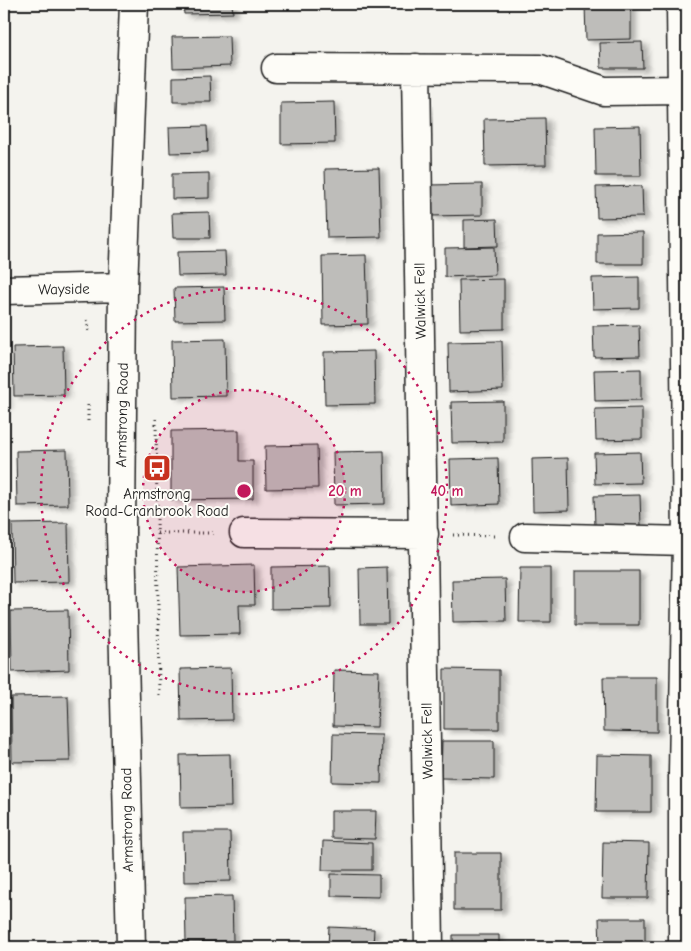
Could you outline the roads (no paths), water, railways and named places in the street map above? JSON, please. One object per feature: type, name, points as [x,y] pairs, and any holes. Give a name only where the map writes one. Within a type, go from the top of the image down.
[{"type":"street","name":"Armstrong Road","points":[[131,947],[121,533],[123,287],[134,4]]},
{"type":"street","points":[[682,4],[687,541],[683,947]]},
{"type":"street","points":[[276,68],[540,69],[604,91],[682,90]]},
{"type":"street","name":"Walwick Fell","points":[[416,68],[429,947]]},
{"type":"street","name":"Wayside","points":[[4,290],[123,287]]},
{"type":"street","points":[[244,533],[424,534]]},
{"type":"street","points":[[525,537],[687,541]]},
{"type":"place","name":"Armstrong Road-Cranbrook Road","points":[[157,468]]}]
